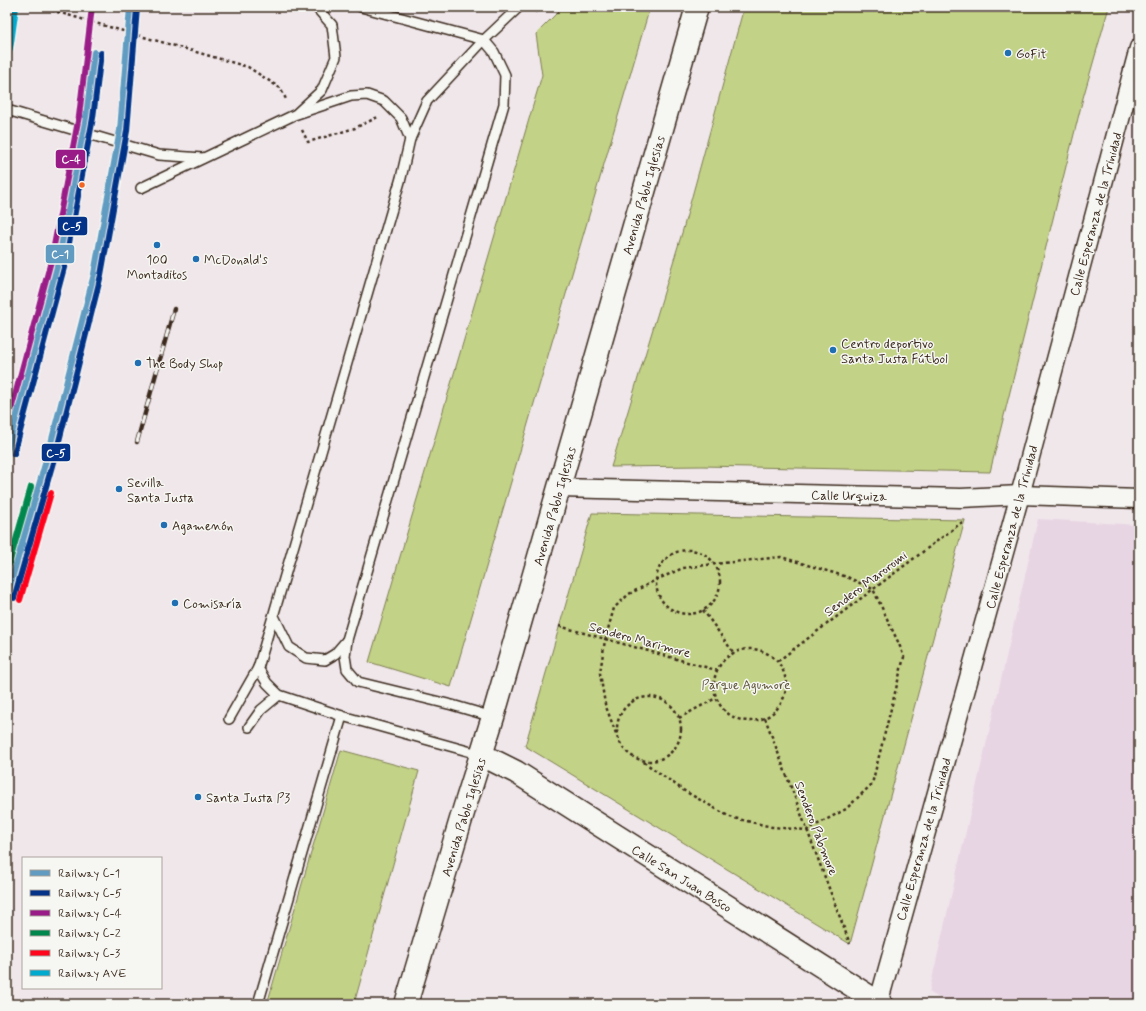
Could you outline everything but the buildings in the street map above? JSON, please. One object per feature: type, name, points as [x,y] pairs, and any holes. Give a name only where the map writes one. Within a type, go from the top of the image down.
[{"type":"main road","name":"Avenida Pablo Iglesias","points":[[406,1004],[493,718],[696,7]]},
{"type":"main road","name":"Calle San Juan Bosco","points":[[482,755],[516,772],[879,1004]]},
{"type":"street","name":"Calle Esperanza de la Trinidad","points":[[879,1004],[897,933],[1020,495],[1139,48]]},
{"type":"street","name":"Calle Urquiza","points":[[559,488],[961,498],[1020,495],[1139,499]]},
{"type":"lane","points":[[294,115],[322,90],[336,58],[332,25],[316,7]]},
{"type":"lane","points":[[361,7],[484,40],[494,52],[505,74],[504,104],[347,640],[345,656],[347,669],[358,682],[452,705],[493,718]]},
{"type":"lane","points":[[228,720],[258,668],[401,178],[410,139],[427,101],[484,40],[519,7]]},
{"type":"lane","points":[[141,188],[294,115],[351,96],[367,95],[384,101],[401,118],[410,139]]},
{"type":"lane","points":[[7,110],[159,155],[205,158]]},
{"type":"lane","points":[[274,616],[289,647],[306,658],[325,660],[335,654],[347,640]]},
{"type":"lane","points":[[258,668],[267,683],[279,696],[342,716],[482,755]]},
{"type":"lane","points":[[249,726],[262,710],[279,696]]},
{"type":"lane","points":[[258,1004],[342,716]]},
{"type":"path","points":[[40,7],[248,68],[280,88],[308,142],[355,128],[393,110]]},
{"type":"path","points":[[532,16],[540,7]]},
{"type":"path","name":"Sendero Maroromi","points":[[778,661],[965,520]]},
{"type":"path","points":[[689,550],[698,552],[707,557],[714,564],[720,581],[719,590],[715,599],[709,606],[700,612],[690,614],[679,613],[669,608],[661,601],[657,591],[656,580],[662,562],[670,555],[679,551],[689,550]]},
{"type":"path","points":[[781,557],[847,577],[873,589],[904,657],[872,784],[846,809],[808,830],[772,827],[730,817],[682,790],[641,760],[631,756],[623,749],[605,704],[600,673],[605,640],[614,608],[629,594],[683,568],[714,564],[781,557]]},
{"type":"path","points":[[703,610],[733,652]]},
{"type":"path","name":"Sendero Marimore","points":[[559,626],[716,670]]},
{"type":"path","points":[[746,648],[759,649],[768,653],[778,661],[784,672],[784,697],[775,710],[765,718],[756,721],[743,721],[727,714],[718,704],[714,695],[713,682],[716,670],[723,660],[733,652],[746,648]]},
{"type":"path","points":[[618,739],[617,728],[619,718],[623,710],[630,703],[639,698],[649,697],[659,698],[668,703],[675,710],[681,727],[677,745],[671,752],[662,758],[652,761],[641,760]]},
{"type":"path","points":[[679,718],[716,698]]},
{"type":"path","name":"Sendero Pabmore","points":[[765,718],[850,944]]},
{"type":"shaded area","points":[[1038,519],[1139,525],[1139,1004],[949,1004],[929,992]]},
{"type":"green space","points":[[563,7],[650,7],[451,687],[369,662],[542,75],[536,34]]},
{"type":"green space","name":"Centro deportivo Santa Justa Fútbol","points":[[744,7],[1109,7],[1083,98],[990,472],[702,466],[611,467],[682,233]]},
{"type":"green space","name":"Parque Agumore","points":[[592,513],[965,520],[850,944],[525,746]]},
{"type":"green space","points":[[341,750],[419,771],[354,1004],[267,1004]]},
{"type":"railway","points":[[137,442],[174,309]]},
{"type":"rail line","name":"AVE","points":[[7,61],[16,7]]},
{"type":"rail line","name":"C-4","points":[[7,425],[51,261],[79,116],[92,7]]},
{"type":"rail line","name":"C-1","points":[[7,596],[51,443],[94,274],[120,130],[130,7]]},
{"type":"rail line","name":"C-5","points":[[14,598],[58,445],[101,275],[127,131],[137,8]]},
{"type":"rail line","name":"C-1","points":[[7,452],[58,263],[86,117],[94,52]]},
{"type":"rail line","name":"C-5","points":[[14,454],[65,264],[93,118],[101,53]]},
{"type":"rail line","name":"C-2","points":[[7,571],[31,487]]},
{"type":"rail line","name":"C-3","points":[[20,600],[51,493]]},
{"type":"place","name":"GoFit","points":[[1008,53]]},
{"type":"place","name":"100 Montaditos","points":[[157,245]]},
{"type":"place","name":"McDonald's","points":[[196,259]]},
{"type":"place","name":"Centro deportivo Santa Justa Fútbol","points":[[833,350]]},
{"type":"place","name":"The Body Shop","points":[[138,363]]},
{"type":"place","name":"Sevilla Santa Justa","points":[[119,489]]},
{"type":"place","name":"Agamenón","points":[[164,525]]},
{"type":"place","name":"Comisaría","points":[[175,603]]},
{"type":"place","name":"Santa Justa P3","points":[[198,797]]}]
